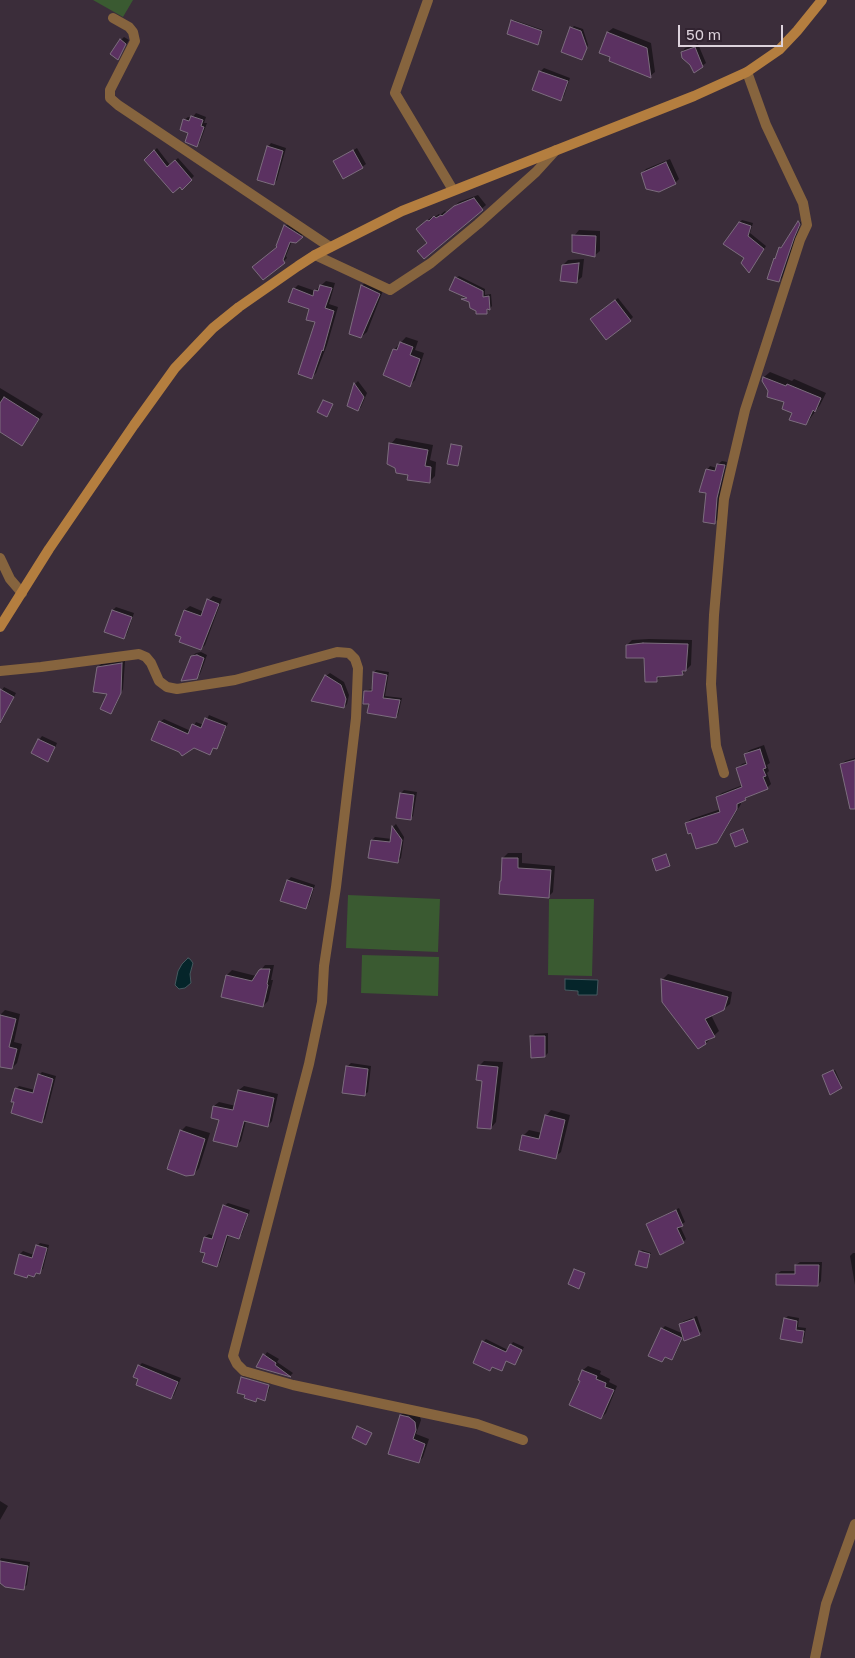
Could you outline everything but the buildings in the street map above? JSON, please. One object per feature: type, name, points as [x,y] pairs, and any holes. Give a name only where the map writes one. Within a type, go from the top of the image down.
[{"type":"main road","points":[[0,626],[134,425],[176,368],[213,328],[239,307],[298,266],[330,247],[402,211],[694,96],[747,72],[780,50],[798,31],[822,0]]},
{"type":"street","points":[[428,0],[395,94],[453,190]]},
{"type":"street","points":[[113,18],[129,27],[133,32],[135,41],[110,90],[110,98],[330,247]]},
{"type":"street","points":[[724,773],[716,746],[711,684],[714,615],[724,499],[745,410],[800,240],[807,225],[803,203],[766,125],[747,72]]},
{"type":"street","points":[[315,256],[390,290],[431,263],[478,224],[536,172],[557,149]]},
{"type":"street","points":[[0,558],[10,579],[22,592]]},
{"type":"street","points":[[0,671],[139,654],[146,657],[151,663],[159,681],[167,687],[177,689],[235,680],[337,652],[349,653],[355,659],[358,668],[356,718],[336,887],[324,966],[322,1002],[310,1064],[233,1356],[237,1364],[244,1371],[293,1385],[477,1424],[523,1440]]},
{"type":"street","points":[[815,1658],[826,1604],[855,1524]]},
{"type":"green space","points":[[93,0],[133,0],[123,17]]},
{"type":"green space","points":[[348,895],[440,899],[438,952],[346,948]]},
{"type":"green space","points":[[549,899],[594,899],[592,976],[548,975]]},
{"type":"green space","points":[[362,955],[439,957],[438,996],[361,993]]},
{"type":"shaded area","points":[[188,958],[193,963],[190,974],[191,983],[185,988],[179,989],[175,985],[178,971]]},
{"type":"shaded area","points":[[565,979],[598,980],[597,995],[578,995],[578,991],[565,990]]}]
